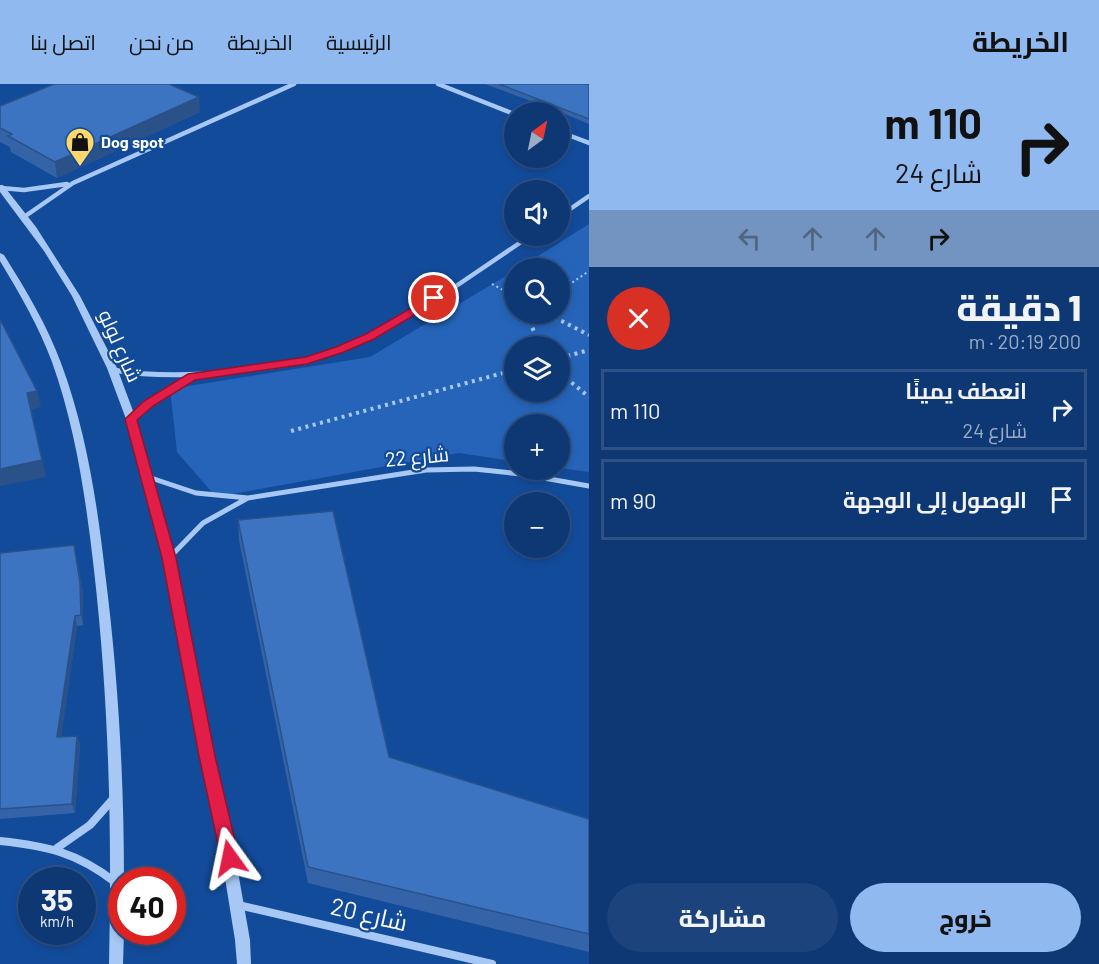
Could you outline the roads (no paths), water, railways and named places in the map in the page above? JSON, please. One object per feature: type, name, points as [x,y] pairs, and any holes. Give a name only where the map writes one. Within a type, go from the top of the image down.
[{"type":"street","points":[[24,217],[73,183],[294,84]]},
{"type":"street","points":[[438,84],[504,110]]},
{"type":"street","points":[[570,136],[589,143]]},
{"type":"street","points":[[0,187],[24,190],[73,183]]},
{"type":"street","name":"شارع لولو","points":[[0,187],[60,269],[88,316],[113,370],[131,419],[169,558],[209,765],[230,858],[242,931],[244,964]]},
{"type":"street","points":[[570,209],[589,196]]},
{"type":"street","points":[[113,370],[163,377],[192,377],[307,360],[340,350],[396,322],[514,246]]},
{"type":"street","points":[[0,255],[38,322],[56,362],[85,462],[112,677],[117,867]]},
{"type":"street","points":[[131,419],[148,404],[192,377]]},
{"type":"street","name":"شارع 22","points":[[148,477],[196,493],[249,498],[426,470],[474,469],[521,474],[589,486]]},
{"type":"street","name":"شارع 22","points":[[169,558],[184,539],[203,522],[224,509],[249,498]]},
{"type":"street","points":[[57,848],[90,825],[116,795]]},
{"type":"street","points":[[0,841],[57,848],[90,863],[108,877]]},
{"type":"street","name":"شارع 20","points":[[237,904],[492,964]]},
{"type":"street","points":[[116,945],[116,964]]},
{"type":"place","name":"Dog spot","points":[[80,168]]}]
